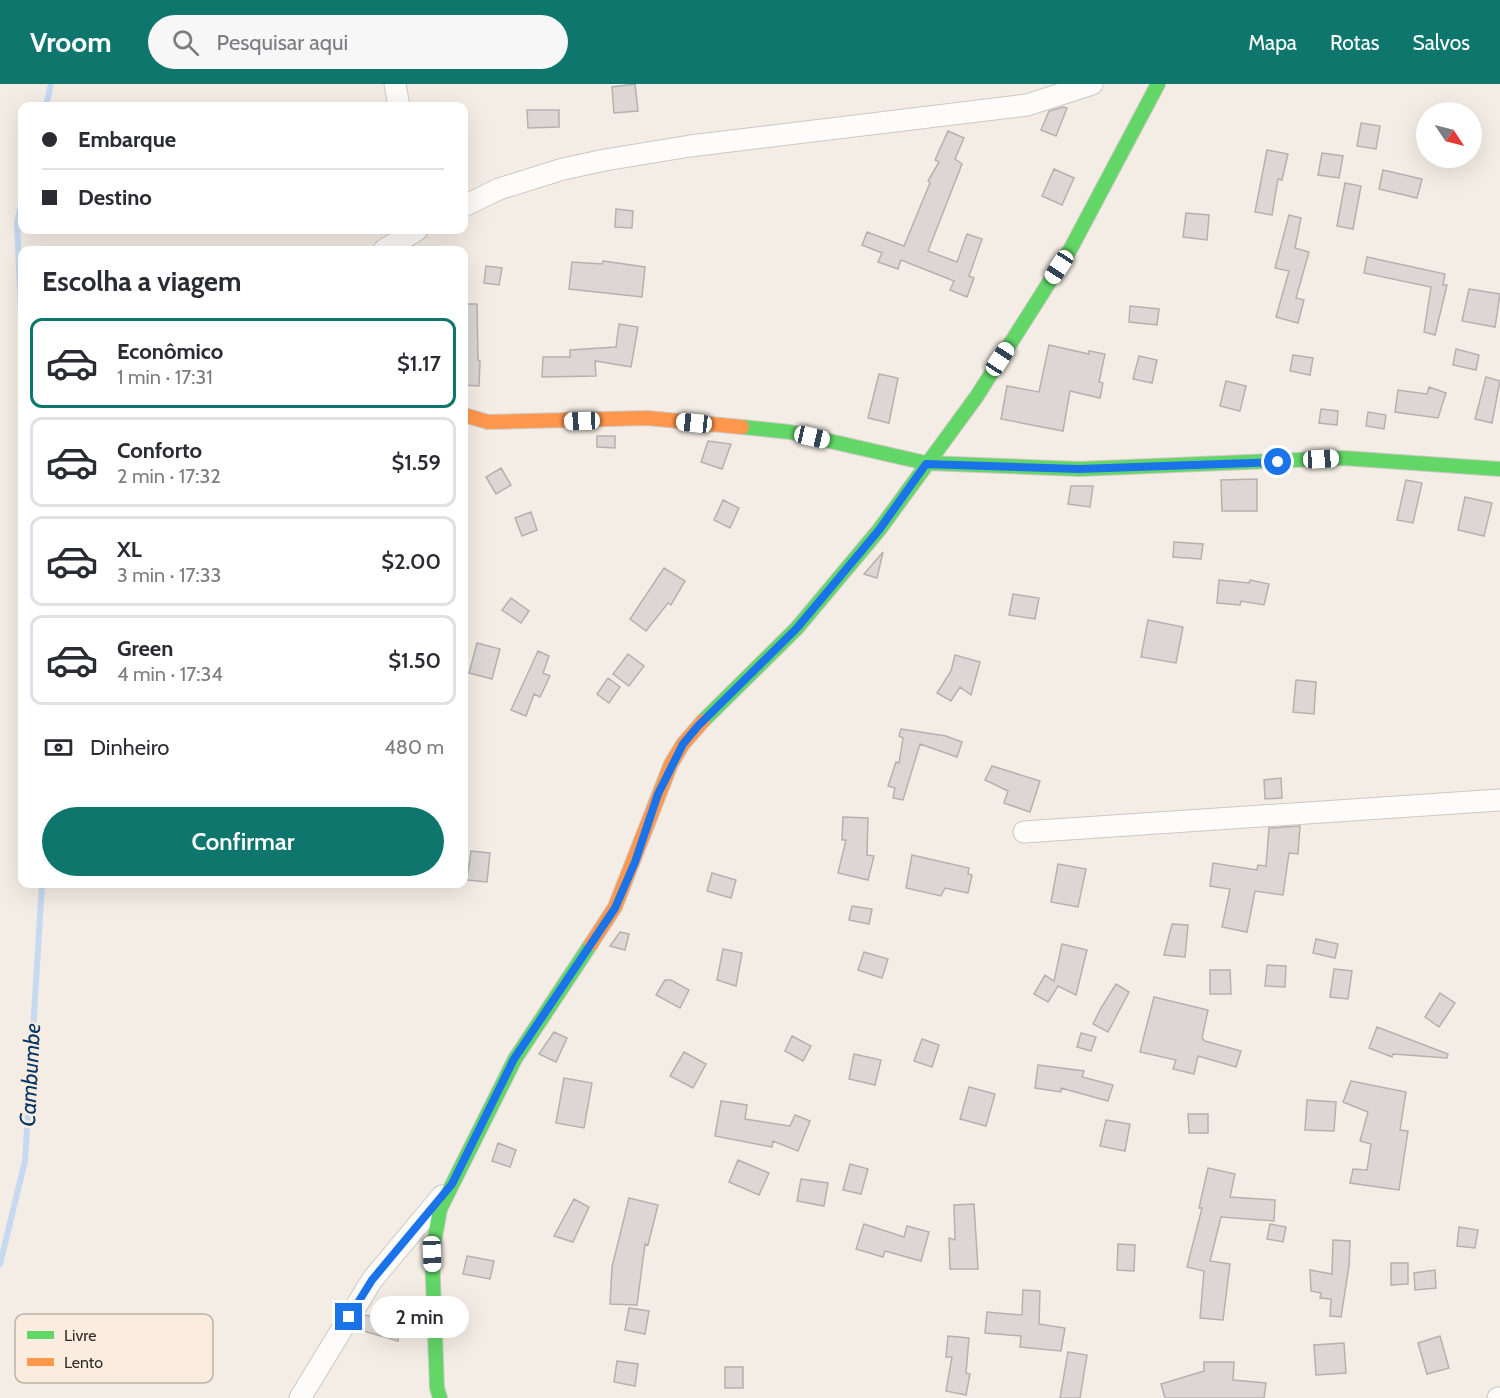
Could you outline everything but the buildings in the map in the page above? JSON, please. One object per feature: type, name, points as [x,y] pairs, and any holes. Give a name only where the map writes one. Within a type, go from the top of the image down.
[{"type":"street","points":[[395,84],[398,102]]},
{"type":"street","points":[[468,204],[499,189],[563,169],[605,160],[702,144],[1028,105],[1092,84]]},
{"type":"street","points":[[440,1398],[436,1388],[432,1254],[440,1209],[514,1059],[615,908],[635,862],[658,794],[683,744],[698,726],[797,628],[879,530],[977,396],[1071,248],[1158,84]]},
{"type":"street","points":[[391,246],[410,234]]},
{"type":"street","points":[[468,416],[488,422],[647,418],[790,432],[926,464],[1079,469],[1343,458],[1500,469]]},
{"type":"street","points":[[1024,832],[1500,800]]},
{"type":"street","points":[[300,1398],[372,1280],[452,1184]]},
{"type":"waterway","name":"Cambumbe","points":[[47,102],[51,84]]},
{"type":"waterway","name":"Cambumbe","points":[[18,219],[18,246]]},
{"type":"waterway","name":"Cambumbe","points":[[0,1264],[25,1161],[42,888]]},
{"type":"traffic: fast","points":[[703,721],[797,628],[879,530],[977,396],[1071,248],[1158,84]]},
{"type":"traffic: fast","points":[[742,427],[790,432],[926,463],[1079,469],[1343,458],[1500,469]]},
{"type":"traffic: fast","points":[[440,1398],[437,1388],[432,1254],[440,1209],[515,1059],[591,944]]},
{"type":"traffic: slow","points":[[468,416],[488,422],[647,418],[742,427]]},
{"type":"traffic: slow","points":[[591,944],[615,907],[671,764],[683,744],[703,721]]},
{"type":"route","points":[[349,1317],[372,1280],[452,1184],[514,1059],[615,908],[635,862],[658,794],[683,744],[698,726],[797,628],[879,530],[926,464],[1079,469],[1278,462]]}]
